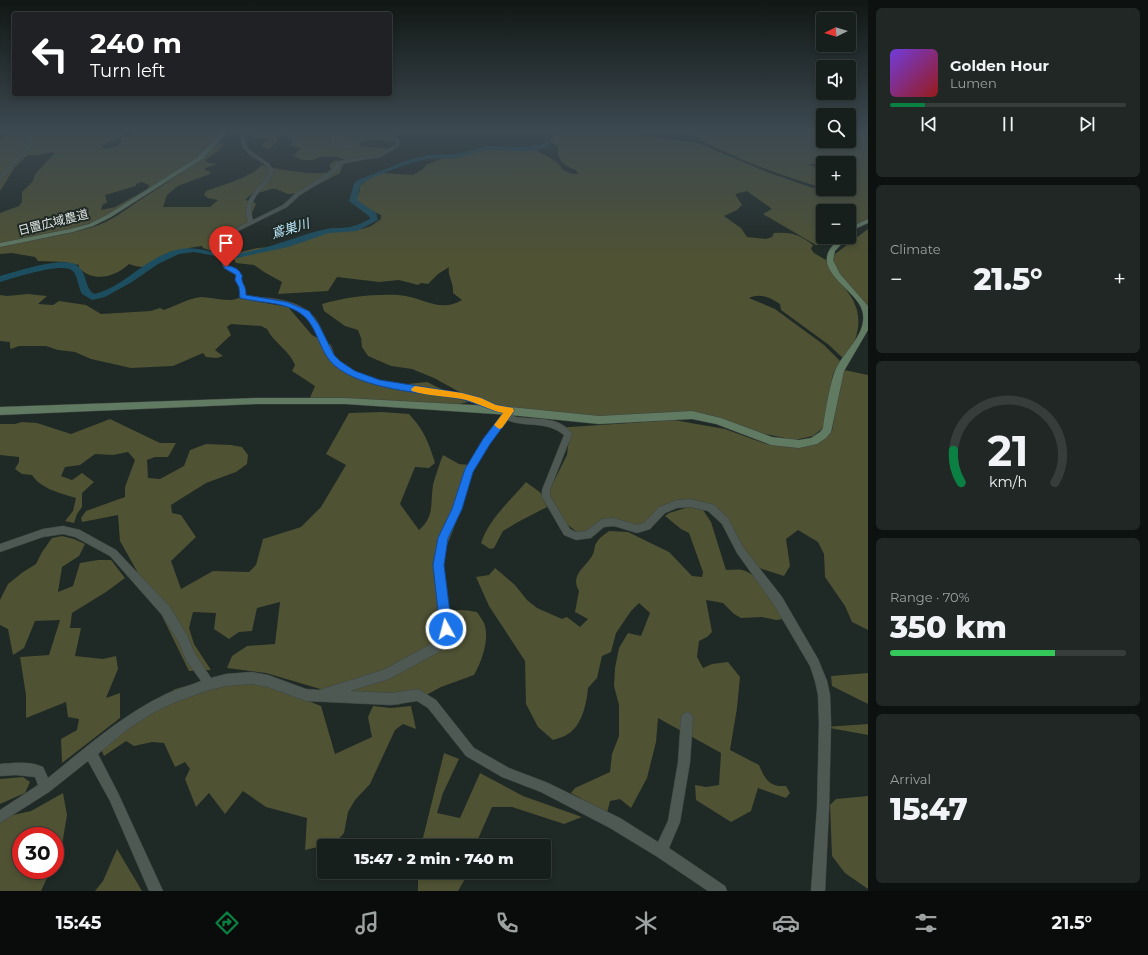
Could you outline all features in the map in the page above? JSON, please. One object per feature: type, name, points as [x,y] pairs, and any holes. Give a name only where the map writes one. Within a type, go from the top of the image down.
[{"type":"street","name":"日置広域農道","points":[[0,245],[76,230],[109,216],[176,174]]},
{"type":"street","points":[[251,222],[248,210],[251,200],[267,181],[270,174]]},
{"type":"street","points":[[331,174],[320,182],[298,194],[290,202],[228,234],[228,242],[238,251],[226,256],[224,260],[226,267],[239,275],[238,280],[242,287],[242,297],[287,304],[306,313],[316,325],[331,356],[337,363],[352,373],[379,383],[462,396],[478,400],[508,413],[514,420],[532,422],[543,421],[560,426],[568,434],[546,490],[546,497],[567,532],[576,536],[588,535],[602,523],[614,522],[637,529],[647,526],[662,510],[677,504],[690,503],[711,508],[725,521],[740,550],[778,601],[814,663],[821,681],[824,695],[825,724],[823,808],[818,891]]},
{"type":"street","points":[[856,227],[868,221]]},
{"type":"street","points":[[0,410],[345,401],[599,420],[692,415],[718,421],[771,441],[799,444],[813,441],[823,435],[828,428],[840,370],[865,328],[867,320],[867,312],[862,303],[838,276],[830,264],[829,257],[831,252],[838,244]]},
{"type":"street","points":[[320,695],[385,675],[440,644],[446,629],[438,565],[443,538],[457,509],[469,472],[486,441],[508,413]]},
{"type":"street","points":[[0,548],[43,533],[63,530],[77,534],[113,553],[166,611],[183,639],[190,656],[209,684]]},
{"type":"street","points":[[0,817],[45,788],[124,725],[149,709],[170,698],[209,684],[226,680],[252,678],[268,681],[306,694],[391,699],[418,695],[432,704],[470,752],[506,774],[544,788],[615,823],[661,851],[720,891]]},
{"type":"street","points":[[661,851],[674,822],[684,762],[687,718]]},
{"type":"street","points":[[90,752],[114,797],[156,891]]},
{"type":"street","points":[[0,770],[16,769],[39,771],[45,788]]},
{"type":"green space","points":[[0,174],[11,174],[0,191]]},
{"type":"green space","points":[[35,174],[173,174],[152,187],[148,188],[149,185],[142,182],[136,184],[136,186],[105,195],[107,203],[103,204],[101,210],[115,207],[147,189],[106,216],[85,225],[63,232],[0,244],[0,213],[19,206],[22,202],[22,192],[33,181]]},
{"type":"green space","points":[[180,174],[210,174],[178,186],[167,195],[163,207],[210,207],[218,200],[208,198],[204,195],[206,191],[251,174],[339,174],[315,186],[294,194],[284,193],[273,189],[253,193],[245,200],[256,204],[252,213],[252,220],[239,226],[231,235],[209,245],[218,252],[227,253],[224,255],[203,248],[202,246],[192,247],[159,263],[146,267],[138,267],[129,264],[111,275],[98,277],[85,273],[79,268],[79,265],[65,262],[38,261],[35,257],[12,253],[0,254],[0,247],[93,227],[117,215]]},
{"type":"green space","points":[[376,174],[772,174],[816,188],[816,196],[856,196],[856,174],[868,174],[868,219],[856,229],[856,204],[816,204],[816,244],[828,244],[816,245],[763,214],[772,209],[747,191],[735,194],[742,205],[737,210],[724,216],[741,228],[747,237],[766,239],[772,237],[774,233],[786,233],[795,234],[808,241],[813,245],[811,249],[814,253],[826,260],[830,271],[843,286],[855,305],[858,314],[857,332],[855,341],[846,361],[829,345],[781,310],[780,304],[769,298],[761,296],[749,298],[775,309],[824,345],[840,361],[833,374],[824,427],[813,436],[794,440],[756,432],[710,415],[688,412],[643,419],[492,410],[434,378],[412,369],[391,366],[368,356],[362,347],[358,330],[345,326],[324,311],[322,304],[350,298],[379,295],[407,296],[438,305],[454,304],[462,300],[453,293],[449,267],[438,274],[428,284],[421,283],[418,285],[399,280],[379,282],[337,277],[328,291],[278,294],[282,282],[254,265],[236,263],[234,259],[237,253],[257,248],[287,246],[321,232],[334,229],[362,229],[371,226],[381,219],[381,215],[360,205],[356,200],[360,190],[359,186]]},
{"type":"green space","points":[[780,174],[816,174],[816,186],[781,174]]},
{"type":"green space","points":[[868,229],[868,307],[844,280],[832,262],[835,254],[848,244],[856,244],[856,238]]},
{"type":"green space","points":[[28,294],[47,296],[38,304],[53,305],[59,301],[86,305],[101,314],[151,311],[160,308],[164,310],[187,300],[201,297],[226,300],[238,298],[288,307],[312,335],[331,345],[339,367],[388,386],[427,382],[468,402],[451,406],[309,400],[315,386],[292,371],[295,365],[292,360],[267,329],[261,326],[231,324],[227,327],[231,335],[215,350],[223,356],[217,358],[206,357],[203,353],[173,366],[131,368],[91,359],[75,352],[58,350],[46,346],[19,346],[11,349],[10,342],[0,341],[0,295],[7,296]]},
{"type":"green space","points":[[844,370],[868,375],[868,630],[852,622],[845,606],[825,577],[824,554],[818,542],[798,530],[786,539],[790,566],[784,576],[756,567],[718,518],[705,509],[681,500],[645,525],[634,528],[606,526],[578,533],[564,522],[550,502],[550,489],[567,455],[569,439],[555,428],[674,420],[725,429],[766,444],[801,447],[817,442],[832,431],[837,398]]},
{"type":"green space","points":[[382,412],[409,414],[422,431],[433,456],[435,463],[429,468],[415,467],[400,504],[419,530],[428,520],[430,515],[433,485],[443,455],[459,464],[470,465],[467,479],[441,538],[440,615],[453,610],[477,612],[486,629],[486,643],[480,663],[474,675],[441,687],[419,699],[397,705],[371,698],[337,694],[266,673],[227,668],[232,656],[247,646],[275,644],[280,602],[257,608],[252,631],[239,632],[229,639],[214,629],[216,613],[193,612],[189,628],[194,644],[211,670],[189,671],[161,614],[120,541],[118,515],[82,522],[81,518],[86,511],[125,497],[125,487],[135,460],[128,452],[113,455],[95,454],[80,465],[65,467],[61,476],[72,480],[82,473],[94,482],[82,493],[82,507],[77,514],[74,523],[65,521],[73,511],[76,498],[51,490],[40,484],[32,475],[22,474],[15,469],[19,462],[19,457],[0,455],[0,424],[15,424],[22,422],[37,423],[71,434],[110,419],[160,443],[176,443],[168,457],[155,457],[147,460],[148,478],[160,479],[184,466],[190,450],[206,444],[242,447],[248,455],[247,464],[236,472],[206,483],[171,505],[172,513],[181,515],[196,537],[171,561],[181,589],[213,571],[249,572],[256,565],[263,539],[301,527],[321,507],[346,465],[326,454],[349,413]]},
{"type":"green space","points":[[526,482],[541,493],[547,507],[503,531],[494,548],[490,549],[481,543],[489,526],[500,511]]},
{"type":"green space","points":[[689,507],[703,510],[711,522],[726,570],[742,570],[755,577],[766,590],[784,619],[776,620],[762,617],[741,618],[734,614],[723,603],[706,600],[712,632],[707,637],[699,641],[697,657],[703,668],[712,664],[728,662],[740,677],[737,708],[730,750],[759,765],[768,781],[775,785],[786,786],[790,793],[786,798],[758,788],[751,811],[731,822],[696,800],[695,785],[706,787],[719,785],[721,753],[658,718],[656,742],[647,778],[631,808],[620,799],[610,801],[607,813],[571,793],[575,788],[610,772],[612,754],[619,736],[619,705],[614,686],[615,668],[619,648],[628,633],[641,636],[650,613],[639,603],[631,611],[616,633],[611,652],[602,656],[597,678],[588,688],[585,707],[577,725],[563,737],[553,740],[538,727],[526,704],[525,661],[489,606],[476,577],[489,575],[495,568],[515,585],[527,600],[537,608],[562,619],[567,617],[580,627],[588,619],[575,612],[579,591],[576,585],[577,575],[593,554],[595,545],[602,536],[609,531],[628,532],[669,552],[692,576],[702,577],[703,572],[689,533],[681,529],[665,516],[669,513]]},
{"type":"green space","points":[[62,536],[85,544],[79,556],[62,567],[58,592],[73,586],[80,563],[98,560],[111,560],[125,578],[106,592],[72,613],[70,628],[81,628],[75,656],[103,659],[116,656],[118,669],[106,698],[120,693],[120,718],[62,763],[61,739],[77,730],[79,719],[68,717],[66,702],[26,718],[26,695],[20,657],[49,655],[60,620],[35,621],[24,648],[13,655],[8,629],[0,625],[0,600],[8,584],[36,564],[52,538]]},
{"type":"green space","points":[[868,673],[868,704],[832,686],[831,676]]},
{"type":"green space","points":[[220,677],[270,686],[321,706],[335,754],[372,737],[368,717],[373,706],[391,708],[411,706],[416,729],[403,724],[395,730],[370,784],[355,800],[348,812],[344,833],[339,839],[317,839],[317,847],[305,850],[307,818],[266,807],[243,791],[225,814],[209,793],[196,807],[185,779],[190,769],[185,762],[175,767],[164,743],[152,742],[134,746],[126,741],[104,756],[101,749],[141,710],[175,689]]},
{"type":"green space","points":[[868,724],[868,735],[824,727]]},
{"type":"green space","points":[[444,753],[459,759],[443,793],[437,813],[460,818],[480,773],[523,796],[582,817],[564,824],[512,807],[492,807],[478,839],[423,839]]},
{"type":"green space","points":[[23,777],[30,782],[25,793],[0,804],[0,779]]},
{"type":"green space","points":[[63,793],[67,815],[64,833],[64,827],[12,827],[12,879],[47,879],[41,891],[0,891],[0,823],[13,815],[31,811]]},
{"type":"green space","points":[[868,796],[868,889],[845,873],[832,856],[830,805],[836,799]]},
{"type":"green space","points":[[117,849],[142,891],[95,891],[103,881]]},
{"type":"green space","points":[[418,879],[465,879],[458,891],[418,891]]},
{"type":"waterway","name":"鳶巣川","points":[[0,279],[49,266],[68,265],[76,269],[81,278],[85,292],[92,297],[102,295],[129,280],[155,262],[177,252],[194,250],[232,257],[285,245],[328,231],[354,229],[374,220],[373,215],[353,201],[357,184],[360,181],[379,174]]},
{"type":"slow traffic","points":[[415,389],[462,396],[478,400],[494,408],[510,411],[499,425]]},
{"type":"route","points":[[226,267],[239,275],[238,280],[242,287],[242,297],[287,304],[299,308],[310,316],[331,356],[337,363],[352,373],[379,383],[462,396],[478,400],[494,408],[510,411],[486,441],[476,458],[469,472],[457,509],[443,538],[439,553],[438,565],[446,629]]}]
